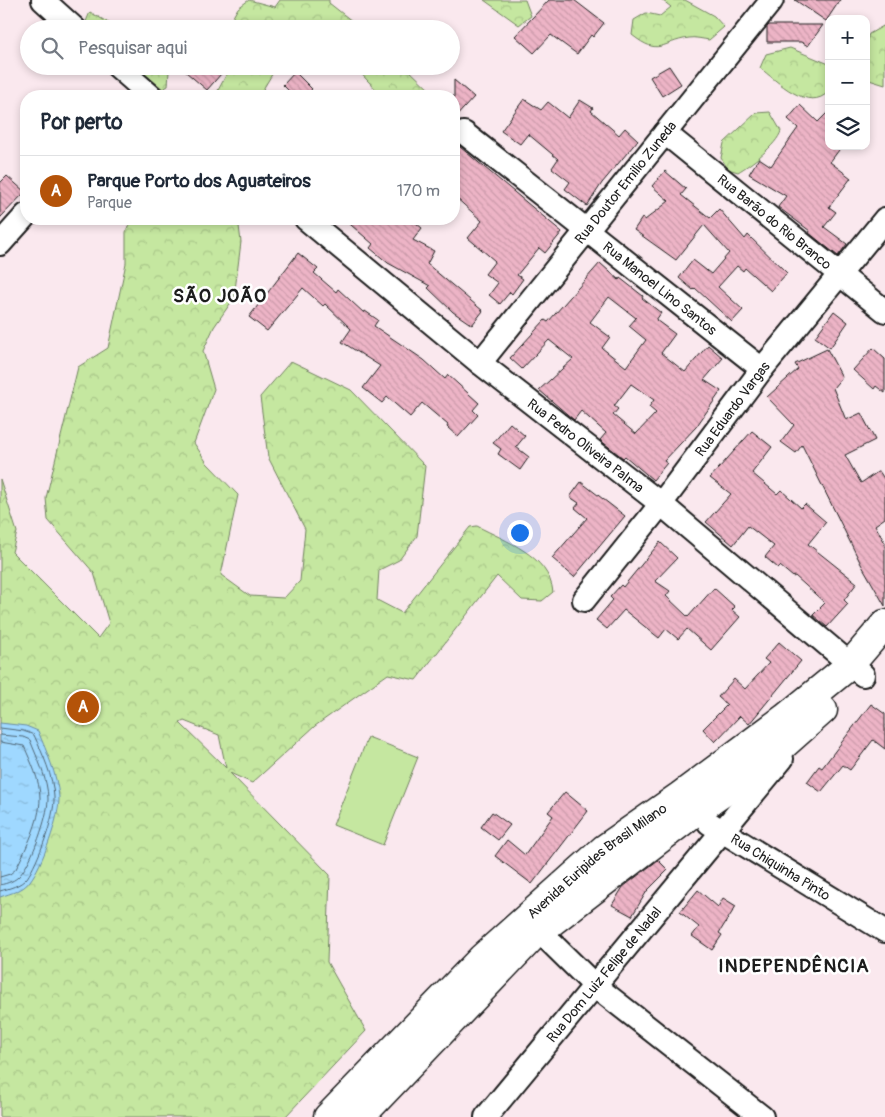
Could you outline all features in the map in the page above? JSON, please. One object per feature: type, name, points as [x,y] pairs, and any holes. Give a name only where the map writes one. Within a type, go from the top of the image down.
[{"type":"main road","name":"Avenida Euripides Brasil Milano","points":[[328,1117],[482,958],[532,925],[688,804],[828,705],[856,670],[885,624]]},
{"type":"main road","name":"Avenida Euripides Brasil Milano","points":[[747,761],[856,670],[885,652]]},
{"type":"main road","name":"Avenida Euripides Brasil Milano","points":[[360,1117],[532,925]]},
{"type":"street","points":[[43,0],[65,20]]},
{"type":"street","name":"Rua Doutor Emilio Zuneda","points":[[480,363],[772,0]]},
{"type":"street","points":[[125,75],[139,90]]},
{"type":"street","name":"Rua Manoel Lino Santos","points":[[464,133],[586,232],[762,368]]},
{"type":"street","name":"Rua Barão do Rio Branco","points":[[665,133],[885,311]]},
{"type":"street","name":"Rua Eduardo Vargas","points":[[584,600],[661,504],[762,368],[885,219]]},
{"type":"street","points":[[0,244],[20,222]]},
{"type":"street","name":"Rua Pedro Oliveira Palma","points":[[313,225],[480,363],[661,504],[856,670]]},
{"type":"street","name":"Rua Dom Luiz Felipe de Nadal","points":[[486,1117],[720,832],[828,705]]},
{"type":"street","name":"Rua Dom Luiz Felipe de Nadal","points":[[720,832],[747,761]]},
{"type":"street","name":"Rua Chiquinha Pinto","points":[[688,804],[720,832],[885,931]]},
{"type":"street","points":[[532,925],[594,985],[762,1117]]},
{"type":"green space","points":[[249,0],[275,7],[280,0],[329,0],[329,3],[351,20],[231,20],[238,8]]},
{"type":"green space","points":[[484,0],[525,0],[531,16],[519,25]]},
{"type":"green space","points":[[662,0],[685,0],[714,16],[724,27],[709,40],[691,38],[655,47],[641,42],[632,35],[634,20],[646,13],[660,16],[671,7]]},
{"type":"green space","points":[[90,12],[104,20],[87,20]]},
{"type":"green space","points":[[885,25],[885,85],[870,80],[870,33]]},
{"type":"green space","points":[[790,48],[825,62],[825,94],[812,99],[793,93],[784,87],[760,68],[766,54]]},
{"type":"green space","points":[[146,75],[169,75],[168,86],[163,89]]},
{"type":"green space","points":[[226,75],[272,75],[263,90],[218,90]]},
{"type":"green space","points":[[362,75],[414,75],[430,90],[376,90]]},
{"type":"green space","points":[[770,112],[781,131],[774,142],[756,160],[738,172],[728,169],[721,158],[724,143],[756,113]]},
{"type":"green space","points":[[129,225],[239,226],[241,242],[234,298],[214,327],[203,351],[214,389],[194,443],[207,463],[238,495],[221,575],[250,596],[284,598],[300,581],[305,529],[268,457],[260,397],[291,361],[351,390],[425,466],[417,536],[399,560],[379,570],[377,600],[402,613],[470,527],[477,526],[512,544],[535,559],[550,579],[553,592],[542,601],[522,600],[497,576],[416,680],[388,674],[315,726],[252,783],[230,773],[330,875],[327,962],[366,1031],[285,1117],[0,1117],[0,479],[17,532],[12,552],[98,638],[109,623],[94,573],[48,520],[46,498],[78,367],[108,348],[126,263],[126,232]],"holes":[[[184,721],[219,735],[226,768],[180,723]]]},
{"type":"green space","points":[[368,737],[418,757],[383,845],[333,825]]},
{"type":"water","points":[[0,723],[26,726],[38,731],[54,772],[58,788],[59,805],[45,853],[35,874],[24,887],[0,897]]},
{"type":"building","points":[[549,0],[574,0],[604,23],[593,37],[591,35],[577,54],[551,35],[534,53],[515,36]]},
{"type":"building","points":[[795,0],[840,0],[830,15],[825,15],[825,20]]},
{"type":"building","points":[[769,25],[823,25],[808,46],[801,42],[767,42],[767,27]]},
{"type":"building","points":[[669,66],[681,84],[662,96],[650,77]]},
{"type":"building","points":[[190,75],[220,75],[207,90]]},
{"type":"building","points":[[292,75],[298,75],[312,89],[288,90],[283,85]]},
{"type":"building","points":[[454,80],[474,97],[460,112],[460,90],[454,90]]},
{"type":"building","points":[[524,99],[541,110],[548,102],[568,118],[580,100],[593,108],[591,111],[619,135],[625,128],[638,140],[602,183],[587,206],[565,189],[570,182],[552,168],[558,159],[528,134],[520,144],[501,131]]},
{"type":"building","points":[[800,105],[818,122],[825,115],[825,150],[839,150],[830,162],[851,178],[829,207],[836,212],[824,227],[847,244],[838,256],[809,233],[810,231],[778,207],[786,196],[749,174],[759,158],[771,166],[798,128],[788,119]]},
{"type":"building","points":[[460,147],[562,232],[545,253],[539,248],[517,275],[523,279],[512,294],[510,292],[500,304],[489,295],[498,283],[485,274],[495,261],[468,238],[482,221],[460,201]]},
{"type":"building","points":[[665,171],[686,189],[681,195],[710,218],[719,209],[745,239],[748,235],[787,273],[771,291],[745,268],[743,271],[737,266],[718,287],[743,310],[732,322],[695,288],[693,290],[679,278],[693,260],[711,274],[729,253],[704,225],[676,260],[634,230],[642,218],[645,220],[669,201],[652,186]]},
{"type":"building","points":[[7,176],[20,188],[20,197],[0,218],[0,183]]},
{"type":"building","points":[[351,225],[418,225],[422,228],[413,240],[434,251],[427,264],[483,311],[472,325],[453,312],[428,288],[430,286],[388,263],[370,248],[373,244]]},
{"type":"building","points":[[298,253],[318,269],[314,273],[336,292],[338,289],[364,313],[365,311],[378,320],[374,326],[424,360],[445,379],[448,375],[479,403],[473,410],[478,415],[458,437],[447,427],[448,425],[422,403],[410,417],[387,397],[382,403],[363,388],[380,366],[342,342],[351,329],[325,304],[323,306],[303,288],[267,331],[249,317]]},
{"type":"building","points":[[600,263],[619,280],[620,278],[643,296],[642,298],[661,313],[656,320],[675,334],[661,353],[685,372],[708,345],[723,358],[704,380],[721,391],[696,427],[664,461],[667,463],[653,480],[625,456],[623,458],[600,440],[606,433],[581,411],[574,420],[539,390],[573,359],[549,340],[522,369],[510,358],[545,320],[548,322]],"holes":[[[609,297],[636,318],[629,326],[646,340],[626,367],[602,348],[610,337],[590,322]],[[631,384],[654,400],[649,407],[656,413],[636,434],[613,415],[618,409],[614,406]]]},
{"type":"building","points":[[834,311],[848,322],[830,348],[815,337]]},
{"type":"building","points":[[873,348],[885,359],[885,393],[876,386],[874,389],[853,370]]},
{"type":"building","points":[[827,349],[842,377],[833,388],[846,420],[861,413],[875,440],[845,455],[861,483],[879,471],[885,480],[885,518],[875,525],[885,543],[885,606],[861,564],[802,445],[796,453],[781,442],[794,425],[767,397],[798,369],[795,364]]},
{"type":"building","points":[[510,423],[525,436],[516,447],[529,457],[520,470],[498,454],[501,449],[493,443]]},
{"type":"building","points":[[752,431],[772,447],[752,473],[777,494],[781,490],[801,508],[805,504],[826,522],[808,544],[857,583],[844,600],[848,604],[827,627],[813,615],[825,603],[795,576],[793,577],[780,566],[778,568],[765,557],[774,546],[748,526],[733,545],[706,522],[731,494],[710,478]]},
{"type":"building","points":[[581,482],[625,516],[574,577],[552,558],[587,518],[575,508],[579,503],[570,497]]},
{"type":"building","points":[[660,542],[677,558],[655,581],[670,591],[666,596],[688,617],[714,588],[735,607],[732,610],[740,617],[711,650],[687,629],[678,639],[666,629],[659,638],[624,610],[607,629],[596,620],[613,600],[610,597],[621,585],[623,587]]},
{"type":"building","points":[[779,642],[801,661],[749,724],[740,716],[715,742],[703,729],[727,705],[718,697],[734,679],[745,689],[769,663],[764,659]]},
{"type":"building","points":[[871,704],[885,714],[885,749],[873,740],[850,770],[843,765],[821,792],[807,782],[819,766],[822,768]]},
{"type":"building","points":[[565,792],[588,811],[532,884],[495,856],[507,840],[525,855],[553,816],[548,812]]},
{"type":"building","points":[[492,812],[510,825],[498,840],[481,827]]},
{"type":"building","points":[[658,860],[668,870],[647,891],[632,916],[612,905],[623,887]]},
{"type":"building","points":[[698,890],[718,907],[723,898],[736,906],[719,933],[722,935],[712,950],[692,936],[699,927],[680,912]]},
{"type":"place","name":"Parque Porto dos Aguateiros","points":[[83,707]]},
{"type":"district","name":"SÃO JOÃO","points":[[220,296]]},
{"type":"district","name":"INDEPENDÊNCIA","points":[[794,966]]}]
